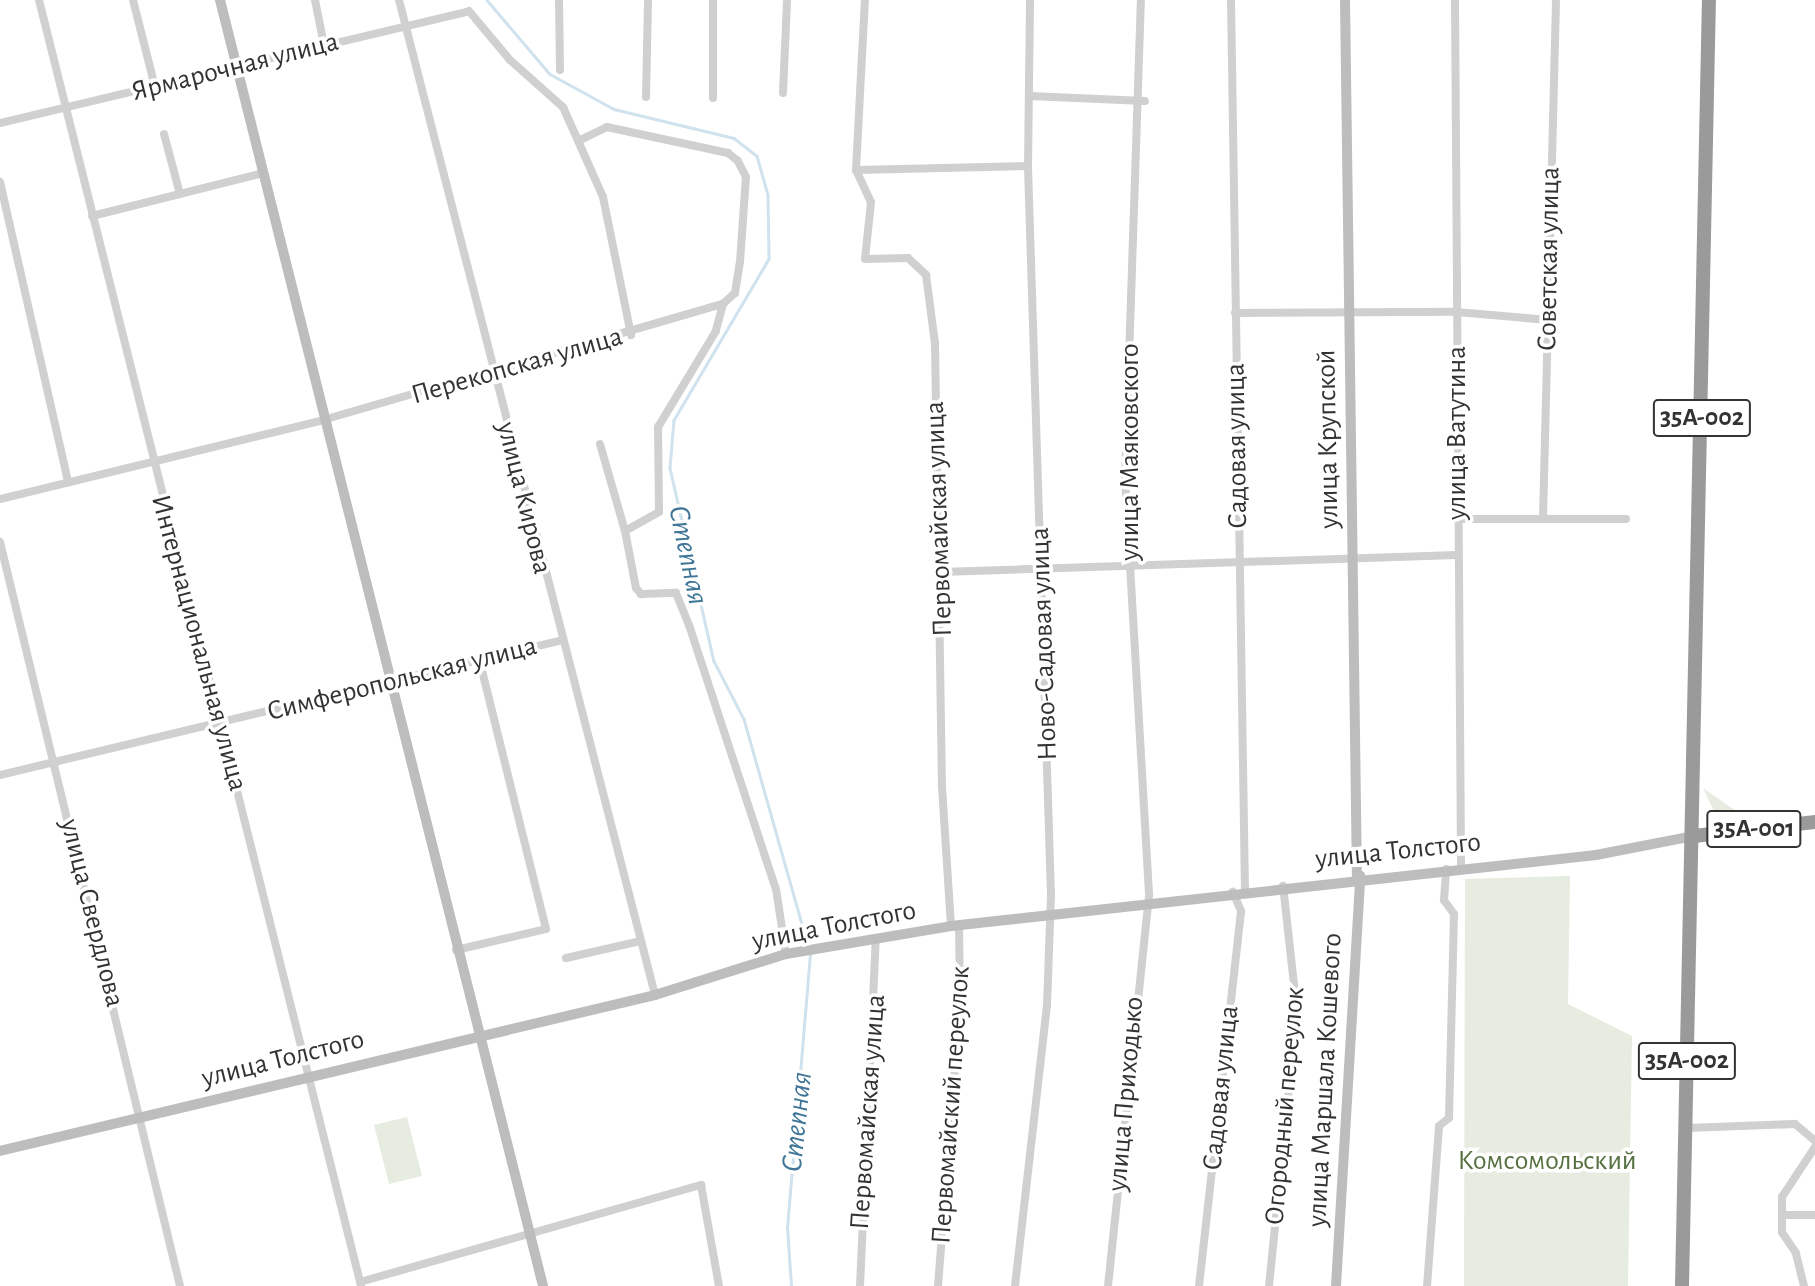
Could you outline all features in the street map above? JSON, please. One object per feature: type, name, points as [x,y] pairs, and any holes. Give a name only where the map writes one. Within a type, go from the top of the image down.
[{"type":"highway","name":"35А-002","points":[[1682,1286],[1694,836],[1709,0]]},
{"type":"highway","name":"35А-001","points":[[1694,836],[1815,822]]},
{"type":"main road","points":[[220,0],[475,1035],[543,1286]]},
{"type":"main road","name":"улица Крупской","points":[[1345,0],[1358,876]]},
{"type":"main road","name":"улица Толстого","points":[[0,1151],[475,1035],[655,995],[789,954],[825,947],[955,925],[1358,876],[1596,855],[1694,836]]},
{"type":"main road","name":"улица Маршала Кошевого","points":[[1336,1286],[1358,876]]},
{"type":"street","name":"Интернациональная улица","points":[[39,0],[151,462],[221,723],[360,1284]]},
{"type":"street","points":[[133,0],[155,87]]},
{"type":"street","points":[[315,0],[324,45]]},
{"type":"street","name":"улица Кирова","points":[[399,0],[559,641],[655,995]]},
{"type":"street","points":[[559,0],[560,70]]},
{"type":"street","points":[[646,97],[648,0]]},
{"type":"street","points":[[713,0],[713,98]]},
{"type":"street","points":[[782,93],[787,0]]},
{"type":"street","points":[[865,0],[856,170],[1028,166]]},
{"type":"street","name":"Ново-Садовая улица","points":[[1015,1286],[1047,1005],[1048,914],[1028,166],[1030,0]]},
{"type":"street","name":"улица Маяковского","points":[[1141,0],[1140,101],[1125,479],[1149,894],[1143,902]]},
{"type":"street","name":"Садовая улица","points":[[1199,1286],[1241,911],[1240,565],[1231,0]]},
{"type":"street","name":"улица Ватутина","points":[[1455,0],[1461,867]]},
{"type":"street","name":"Советская улица","points":[[1543,518],[1556,0]]},
{"type":"street","name":"Ярмарочная улица","points":[[0,123],[469,11],[510,60],[563,107],[580,140]]},
{"type":"street","points":[[1030,96],[1140,101]]},
{"type":"street","points":[[625,531],[662,505],[658,427],[716,331],[723,304],[735,293],[746,177],[738,161],[727,153],[607,127],[580,140],[603,197],[631,335]]},
{"type":"street","points":[[164,134],[180,194]]},
{"type":"street","name":"Первомайская улица","points":[[856,170],[871,202],[865,259],[908,258],[926,275],[935,343],[940,572],[955,925]]},
{"type":"street","points":[[92,216],[263,173]]},
{"type":"street","points":[[0,182],[68,482]]},
{"type":"street","name":"Перекопская улица","points":[[0,499],[323,420],[631,335],[723,304]]},
{"type":"street","points":[[1235,313],[1457,312],[1548,320]]},
{"type":"street","points":[[600,444],[625,531],[636,588],[641,594],[676,593],[689,625],[776,889],[789,954]]},
{"type":"street","points":[[1457,519],[1626,519]]},
{"type":"street","name":"улица Свердлова","points":[[0,542],[143,1115],[172,1249]]},
{"type":"street","points":[[940,572],[1040,570],[1130,564],[1240,565],[1457,555]]},
{"type":"street","name":"Симферопольская улица","points":[[0,775],[221,723],[387,680],[559,641]]},
{"type":"street","points":[[454,951],[546,929],[480,658]]},
{"type":"street","points":[[1427,1286],[1439,1126],[1449,1118],[1454,914],[1444,900],[1446,869]]},
{"type":"street","name":"Огородный переулок","points":[[1269,1286],[1297,1012],[1283,886]]},
{"type":"street","name":"улица Приходько","points":[[1108,1286],[1143,902]]},
{"type":"street","name":"Первомайский переулок","points":[[938,1286],[960,1006],[955,925]]},
{"type":"street","name":"Первомайская улица","points":[[860,1286],[876,939]]},
{"type":"street","points":[[566,958],[640,941]]},
{"type":"street","points":[[1686,1128],[1795,1124],[1815,1141]]},
{"type":"street","points":[[1804,1286],[1796,1253],[1782,1232],[1783,1215],[1787,1183],[1815,1147]]},
{"type":"street","points":[[360,1284],[528,1229],[701,1185],[719,1286]]},
{"type":"street","points":[[1783,1215],[1815,1215]]},
{"type":"green space","points":[[1703,788],[1756,825],[1718,820]]},
{"type":"green space","name":"Комсомольский","points":[[1570,876],[1568,1004],[1632,1036],[1628,1286],[1464,1286],[1465,879]]},
{"type":"green space","points":[[407,1117],[422,1176],[389,1184],[374,1125]]},
{"type":"waterway","name":"Степная","points":[[487,0],[550,74],[614,109],[734,138],[757,156],[768,195],[769,259],[674,420],[670,468],[714,661],[744,719],[809,948]]},
{"type":"waterway","name":"Степная","points":[[791,1286],[787,1228],[810,955]]}]
